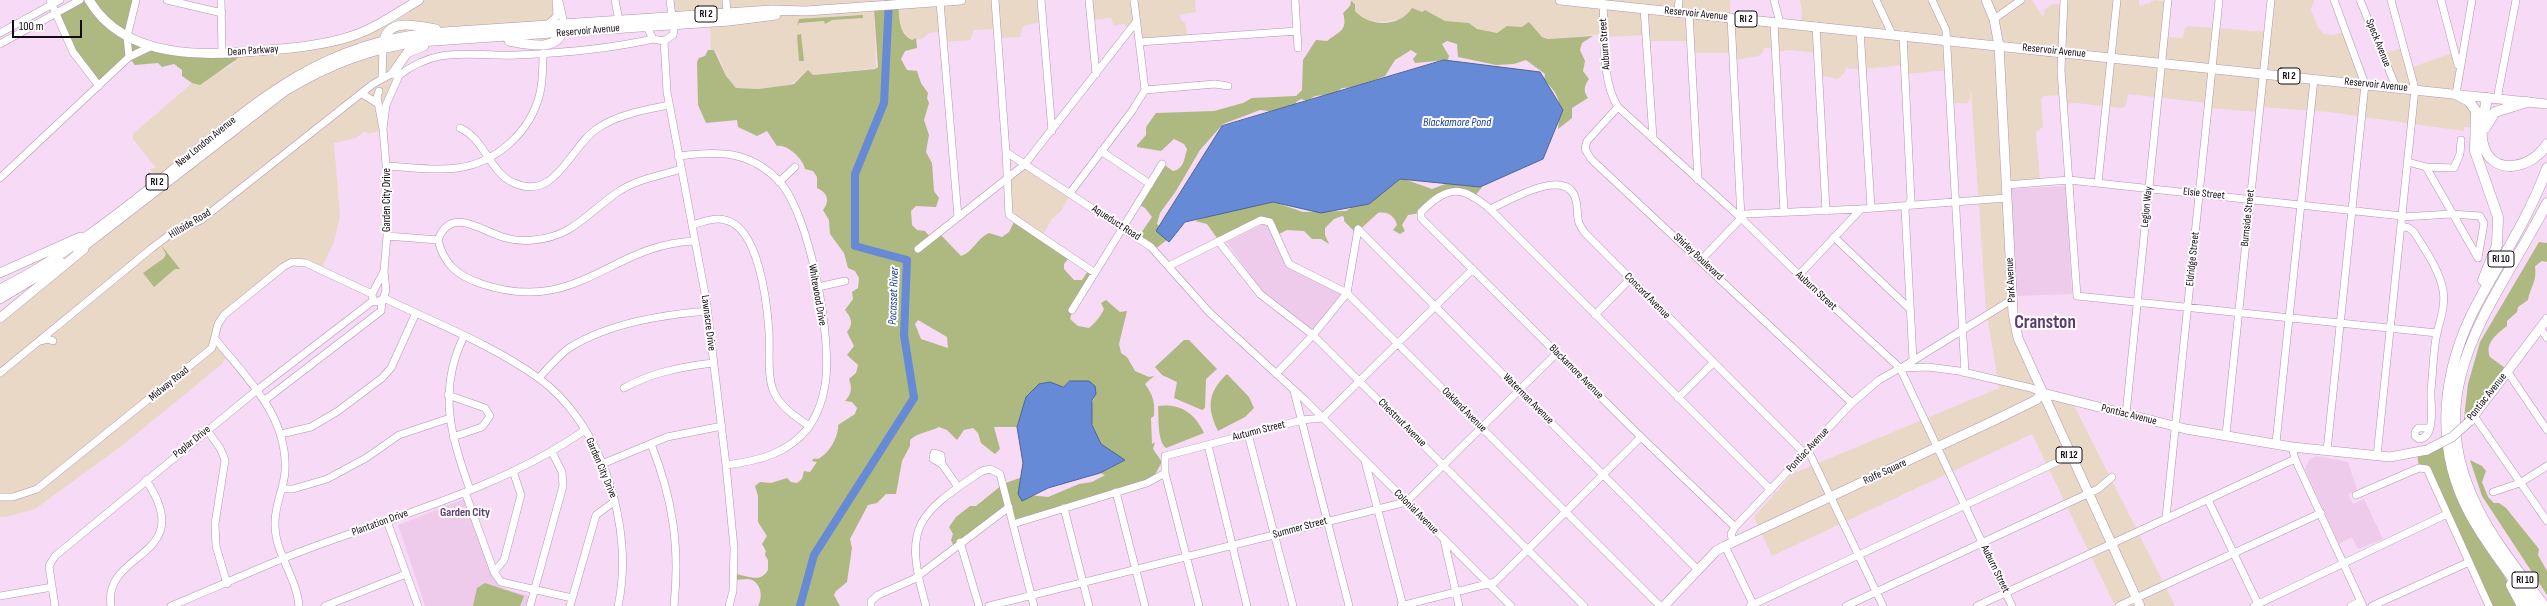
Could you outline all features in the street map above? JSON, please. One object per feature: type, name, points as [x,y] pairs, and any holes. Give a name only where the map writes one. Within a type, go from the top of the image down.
[{"type":"highway","points":[[2456,94],[2472,104],[2477,119],[2475,151],[2496,206],[2499,234],[2494,255],[2466,318],[2456,350]]},
{"type":"highway","points":[[2477,119],[2489,98]]},
{"type":"highway","points":[[2489,98],[2482,134],[2485,150],[2496,162],[2513,166],[2525,164],[2535,158],[2547,144]]},
{"type":"highway","points":[[2485,150],[2485,130],[2493,114],[2501,109],[2527,102]]},
{"type":"highway","name":"RI 10","points":[[2533,606],[2484,536],[2463,500],[2448,450],[2446,400],[2456,350],[2469,320],[2528,211],[2547,168]]},
{"type":"highway","name":"RI 10","points":[[2544,606],[2483,518],[2464,476],[2456,439],[2456,398],[2463,364],[2474,334],[2547,202]]},
{"type":"highway","points":[[2484,536],[2522,606]]},
{"type":"highway","points":[[2506,553],[2547,603]]},
{"type":"main road","name":"Dean Parkway","points":[[89,0],[102,18],[127,37],[152,45],[192,54],[222,54],[310,46],[354,35],[419,0]]},
{"type":"main road","name":"Reservoir Avenue","points":[[563,28],[619,21],[674,21],[750,18],[793,12],[961,0]]},
{"type":"main road","name":"Reservoir Avenue","points":[[1560,0],[1603,4],[1627,3],[1644,8],[1731,18],[1860,30],[2547,104]]},
{"type":"main road","name":"Park Avenue","points":[[1986,0],[1994,19],[1999,46],[2013,299],[2020,345],[2140,606]]},
{"type":"main road","name":"Reservoir Avenue","points":[[383,45],[390,29],[402,24],[451,32],[546,25],[563,28],[647,27],[674,21],[727,13],[771,10],[793,12]]},
{"type":"main road","name":"RI 2","points":[[383,45],[493,38],[551,45],[557,41],[563,28]]},
{"type":"main road","points":[[395,75],[407,53],[437,42]]},
{"type":"main road","name":"New London Avenue","points":[[0,289],[54,260],[100,228],[208,139],[276,89],[321,62],[345,52],[383,45]]},
{"type":"main road","name":"New London Avenue","points":[[0,299],[36,278],[91,242],[285,91],[330,67],[383,45]]},
{"type":"main road","points":[[0,273],[100,228]]},
{"type":"main road","points":[[0,318],[91,242]]},
{"type":"main road","name":"Pontiac Avenue","points":[[2043,393],[2176,426],[2292,447],[2377,456],[2401,456],[2427,450],[2452,437],[2472,418],[2547,319]]},
{"type":"main road","name":"Rolfe Square","points":[[1729,544],[1937,448],[2036,400],[2043,393]]},
{"type":"main road","points":[[1664,606],[1716,551],[1729,544]]},
{"type":"street","points":[[0,33],[51,2],[60,0]]},
{"type":"street","points":[[0,44],[80,0]]},
{"type":"street","points":[[129,57],[127,37],[136,0]]},
{"type":"street","points":[[167,0],[222,13]]},
{"type":"street","points":[[221,0],[222,54]]},
{"type":"street","points":[[546,25],[557,16],[557,0]]},
{"type":"street","points":[[557,0],[563,12],[563,28]]},
{"type":"street","points":[[615,0],[619,21]]},
{"type":"street","points":[[380,79],[395,75],[419,62],[443,55],[543,53],[606,48],[653,39],[664,41],[672,35],[674,21],[670,0]]},
{"type":"street","points":[[726,0],[727,13]]},
{"type":"street","points":[[995,0],[1008,179],[1009,215],[1095,273]]},
{"type":"street","points":[[1041,0],[1052,131]]},
{"type":"street","points":[[1089,0],[1096,74]]},
{"type":"street","points":[[1070,194],[1132,111],[1145,90],[1134,0]]},
{"type":"street","points":[[1295,0],[1298,48]]},
{"type":"street","points":[[1678,12],[1679,0]]},
{"type":"street","points":[[1774,0],[1777,23],[1784,212]]},
{"type":"street","points":[[1876,0],[1892,34]]},
{"type":"street","points":[[1932,0],[1946,30],[1965,373]]},
{"type":"street","points":[[1994,19],[2021,0]]},
{"type":"street","points":[[2064,0],[2061,52],[2077,294],[2081,297],[2437,334]]},
{"type":"street","points":[[2098,183],[2117,0]]},
{"type":"street","name":"Legion Way","points":[[2126,414],[2168,0]]},
{"type":"street","name":"Eldridge Street","points":[[2166,518],[2220,0]]},
{"type":"street","name":"Burnside Street","points":[[2226,435],[2271,0]]},
{"type":"street","points":[[2327,451],[2365,84],[2334,0]]},
{"type":"street","name":"Speck Avenue","points":[[2360,0],[2396,87]]},
{"type":"street","points":[[2377,456],[2415,89],[2390,0]]},
{"type":"street","points":[[2441,0],[2459,69]]},
{"type":"street","points":[[2456,94],[2459,69],[2472,0]]},
{"type":"street","points":[[2489,98],[2516,0]]},
{"type":"street","points":[[51,2],[76,56],[99,86]]},
{"type":"street","points":[[940,2],[958,217]]},
{"type":"street","name":"Auburn Street","points":[[1603,4],[1608,82],[1612,98],[1618,107],[1741,218],[1799,275],[1900,368],[1963,505],[2012,606]]},
{"type":"street","points":[[1644,8],[1653,138]]},
{"type":"street","points":[[1689,13],[1698,180]]},
{"type":"street","points":[[1731,18],[1741,218]]},
{"type":"street","points":[[918,249],[1024,165],[1136,22]]},
{"type":"street","points":[[1816,26],[1826,211]]},
{"type":"street","points":[[647,27],[653,39]]},
{"type":"street","points":[[1860,30],[1871,208]]},
{"type":"street","points":[[1140,42],[1297,31]]},
{"type":"street","points":[[1903,35],[1911,200],[1905,209],[1913,360]]},
{"type":"street","name":"Lawnacre Drive","points":[[664,41],[669,105],[707,311],[722,426],[734,548],[733,591],[729,606]]},
{"type":"street","points":[[0,178],[129,57],[152,45]]},
{"type":"street","name":"Garden City Drive","points":[[383,45],[377,103],[383,129],[387,166],[387,236],[384,271],[386,282],[383,298]]},
{"type":"street","points":[[387,166],[458,168],[488,158],[508,144],[523,130],[533,113],[540,92],[543,53]]},
{"type":"street","name":"Garden City Drive","points":[[383,129],[386,105],[394,85],[395,75]]},
{"type":"street","name":"Hillside Road","points":[[0,373],[152,248],[173,232],[201,220],[312,132],[363,94],[380,79]]},
{"type":"street","points":[[2276,443],[2314,79]]},
{"type":"street","points":[[1145,90],[1215,84],[1228,86]]},
{"type":"street","points":[[378,91],[394,85]]},
{"type":"street","name":"Hillside Road","points":[[363,94],[378,91]]},
{"type":"street","points":[[363,94],[377,103]]},
{"type":"street","points":[[460,128],[477,140],[500,174],[509,181],[525,187],[540,186],[554,177],[582,142],[596,129],[623,116],[669,105]]},
{"type":"street","name":"Shirley Boulevard","points":[[1618,107],[1587,141],[1587,153],[1852,403]]},
{"type":"street","points":[[2408,162],[2426,167],[2456,167],[2461,140]]},
{"type":"street","name":"Whitewood Drive","points":[[678,156],[712,151],[739,156],[760,166],[779,182],[794,204],[818,287],[825,352],[825,384],[820,406],[809,426],[784,450],[762,459],[726,465]]},
{"type":"street","points":[[1101,151],[1150,184]]},
{"type":"street","name":"Aqueduct Road","points":[[1006,152],[1147,244],[1169,266],[1209,312],[1294,390],[1322,418]]},
{"type":"street","points":[[1072,310],[1162,164]]},
{"type":"street","points":[[779,182],[796,167]]},
{"type":"street","points":[[2426,167],[2452,214]]},
{"type":"street","points":[[681,169],[656,175],[619,192],[584,221],[553,237],[532,240],[505,238],[468,222],[460,222],[447,227],[440,233],[438,240],[441,254],[447,263],[471,280],[510,292],[535,293],[577,284],[639,253],[674,243],[695,241]]},
{"type":"street","name":"Elsie Street","points":[[2006,185],[2069,180],[2301,204],[2402,217],[2428,217],[2452,214],[2480,216],[2484,219],[2478,258],[2452,214]]},
{"type":"street","name":"Concord Avenue","points":[[1490,209],[1547,185],[1559,184],[1566,186],[1575,196],[1576,216],[1580,228],[1713,363],[1807,452],[1831,497],[1882,606]]},
{"type":"street","name":"Blackamore Avenue","points":[[1490,209],[1470,194],[1459,191],[1440,194],[1420,214],[1640,437],[1735,527]]},
{"type":"street","points":[[1701,260],[1746,214],[1861,209],[1908,204],[2007,198]]},
{"type":"street","points":[[1490,209],[1771,490]]},
{"type":"street","points":[[1799,275],[1861,209]]},
{"type":"street","points":[[692,225],[715,218],[725,220],[744,231],[751,245],[762,282],[769,331],[773,389],[781,403],[809,426]]},
{"type":"street","name":"Oakland Avenue","points":[[1219,242],[1261,220],[1270,222],[1290,264],[1347,293],[1660,606]]},
{"type":"street","points":[[2401,226],[2409,228],[2414,232],[2440,281],[2444,303],[2437,334],[2430,399],[2432,417],[2430,428]]},
{"type":"street","name":"Waterman Avenue","points":[[1347,293],[1358,229],[1698,570]]},
{"type":"street","points":[[387,236],[438,240]]},
{"type":"street","points":[[1834,238],[1910,309]]},
{"type":"street","points":[[1169,266],[1219,242]]},
{"type":"street","name":"Chestnut Avenue","points":[[1219,242],[1260,294],[1313,335],[1584,606]]},
{"type":"street","name":"Midway Road","points":[[0,497],[13,497],[28,494],[48,482],[212,348],[216,340],[218,324],[224,315],[283,267],[298,261],[373,295]]},
{"type":"street","points":[[1322,418],[1473,269]]},
{"type":"street","name":"Garden City Drive","points":[[373,295],[384,271]]},
{"type":"street","points":[[1595,315],[1630,279]]},
{"type":"street","points":[[818,287],[845,281]]},
{"type":"street","name":"Garden City Drive","points":[[373,295],[381,290],[383,298]]},
{"type":"street","points":[[1276,374],[1313,335],[1347,293]]},
{"type":"street","name":"Garden City Drive","points":[[373,295],[383,298],[415,315],[464,336],[504,356],[539,378],[562,400],[584,430],[602,464],[615,501],[622,535],[622,568],[618,606]]},
{"type":"street","name":"Poplar Drive","points":[[55,606],[49,566],[55,556],[373,295]]},
{"type":"street","points":[[265,400],[381,311],[383,298]]},
{"type":"street","points":[[1900,368],[2013,299]]},
{"type":"street","points":[[539,378],[569,349],[585,340],[642,320],[676,314],[707,311]]},
{"type":"street","points":[[281,434],[311,427],[338,411],[382,378],[391,368],[415,315]]},
{"type":"street","points":[[2540,328],[2547,338]]},
{"type":"street","points":[[464,336],[451,369],[448,395],[450,418],[453,437],[467,491],[494,572],[506,585],[535,591],[571,602],[596,515],[615,501]]},
{"type":"street","points":[[39,341],[48,339],[53,341]]},
{"type":"street","points":[[216,340],[265,400],[281,434],[285,471],[275,524],[283,559],[299,606]]},
{"type":"street","points":[[1406,502],[1482,429],[1557,353]]},
{"type":"street","points":[[624,388],[644,377],[668,369],[713,363]]},
{"type":"street","points":[[1678,398],[1713,363]]},
{"type":"street","name":"Pontiac Avenue","points":[[1735,527],[1852,403],[1879,380],[1900,368],[1928,367],[1965,373],[2031,388],[2043,393]]},
{"type":"street","points":[[2507,371],[2547,430]]},
{"type":"street","points":[[1294,390],[1349,606]]},
{"type":"street","points":[[448,395],[485,408],[490,416],[482,427],[453,437]]},
{"type":"street","points":[[282,489],[293,489],[327,479],[366,458],[399,435],[450,418]]},
{"type":"street","name":"Autumn Street","points":[[1164,473],[1165,456],[1302,420],[1322,418]]},
{"type":"street","name":"Colonial Avenue","points":[[1322,418],[1490,583],[1511,606]]},
{"type":"street","points":[[2472,418],[2547,521]]},
{"type":"street","points":[[602,464],[667,437],[722,426]]},
{"type":"street","points":[[207,430],[220,448],[225,460],[216,524],[216,546],[227,584]]},
{"type":"street","name":"Plantation Drive","points":[[171,606],[227,584],[283,559],[467,491],[552,452],[584,430]]},
{"type":"street","points":[[1248,434],[1293,606]]},
{"type":"street","points":[[1365,461],[1403,606],[1495,582],[1604,475],[1640,437]]},
{"type":"street","points":[[651,444],[665,478],[673,516],[677,553],[674,606]]},
{"type":"street","points":[[1208,445],[1247,606]]},
{"type":"street","points":[[2292,447],[2295,460],[2362,604],[2351,606]]},
{"type":"street","points":[[530,606],[563,486],[562,472],[552,452]]},
{"type":"street","points":[[1735,527],[1731,534],[1729,544],[1752,606],[1963,505],[2070,456]]},
{"type":"street","points":[[1977,606],[2111,543],[2295,460]]},
{"type":"street","points":[[942,464],[958,487]]},
{"type":"street","points":[[2493,492],[2520,483],[2547,466]]},
{"type":"street","points":[[2356,495],[2419,468],[2427,469],[2489,606]]},
{"type":"street","points":[[926,606],[917,576],[914,552],[921,523],[928,512],[958,487],[982,471],[990,469],[997,471],[1009,507],[1034,606]]},
{"type":"street","points":[[494,572],[504,560],[521,495],[513,471]]},
{"type":"street","points":[[1013,524],[1147,483],[1164,473],[1199,606]]},
{"type":"street","points":[[1846,606],[2088,494],[2104,486],[2112,477]]},
{"type":"street","points":[[111,606],[112,590],[118,576],[159,537],[162,510],[157,496],[146,480]]},
{"type":"street","points":[[1116,492],[1145,606]]},
{"type":"street","points":[[2208,500],[2257,605],[2343,562],[2447,514]]},
{"type":"street","name":"Summer Street","points":[[989,606],[1031,597],[1187,558],[1231,545],[1406,502]]},
{"type":"street","points":[[871,606],[871,601],[878,595],[917,576],[960,542],[1009,507]]},
{"type":"street","points":[[1064,508],[1089,606]]},
{"type":"street","points":[[2119,606],[2321,514]]},
{"type":"street","points":[[387,521],[418,606]]},
{"type":"street","points":[[1444,539],[1459,606]]},
{"type":"street","points":[[960,542],[979,606]]},
{"type":"street","points":[[2372,606],[2469,562]]},
{"type":"street","points":[[325,606],[406,574]]},
{"type":"street","points":[[0,596],[52,587]]},
{"type":"shaded area","points":[[419,0],[559,0],[563,9],[554,44],[506,40],[428,43],[401,61],[382,130],[368,134],[365,131],[356,138],[334,143],[340,216],[334,242],[321,269],[292,264],[219,323],[213,348],[219,348],[227,355],[222,364],[124,444],[35,509],[6,517],[0,517],[0,319],[159,181],[150,169],[156,168],[133,139],[133,134],[192,83],[197,83],[232,65],[236,54],[348,38]]},
{"type":"shaded area","points":[[668,0],[1041,0],[1042,22],[1023,26],[1020,37],[997,38],[994,29],[974,30],[970,40],[945,42],[943,31],[929,33],[922,39],[912,40],[900,28],[900,21],[874,9],[876,68],[802,77],[789,85],[758,89],[736,88],[726,76],[717,52],[711,50],[710,22],[675,23]]},
{"type":"shaded area","points":[[1089,0],[1195,0],[1196,12],[1180,15],[1181,20],[1185,23],[1188,38],[1140,42],[1137,25],[1130,29],[1123,24],[1114,26],[1111,18],[1090,20]]},
{"type":"shaded area","points":[[1350,0],[1730,0],[1730,17],[1801,24],[1802,12],[1800,0],[2032,0],[2043,17],[2045,10],[2052,4],[2065,5],[2064,0],[2139,0],[2139,5],[2143,6],[2154,0],[2168,2],[2166,37],[2183,38],[2185,28],[2189,26],[2267,32],[2270,0],[2314,0],[2311,10],[2318,28],[2324,34],[2333,35],[2345,31],[2367,82],[2398,85],[2385,53],[2404,48],[2410,68],[2455,52],[2458,61],[2455,87],[2474,109],[2472,127],[2464,127],[2464,131],[2329,112],[2260,107],[2259,112],[2209,108],[2208,103],[2128,94],[2126,106],[2122,108],[2076,103],[2064,104],[2060,95],[2044,96],[2041,99],[2043,127],[2036,132],[2040,181],[2006,184],[2013,300],[2025,361],[2048,399],[2072,401],[2175,606],[2115,606],[2032,434],[1772,556],[1754,517],[1792,474],[1999,388],[1986,309],[1971,90],[1970,99],[1967,103],[1951,103],[1949,70],[1905,74],[1903,65],[1862,69],[1850,69],[1846,67],[1844,73],[1838,79],[1820,75],[1818,53],[1789,50],[1778,52],[1775,47],[1764,48],[1762,54],[1758,56],[1735,60],[1733,53],[1693,53],[1690,41],[1648,41],[1647,35],[1606,37],[1605,34],[1548,39],[1522,27],[1507,26],[1498,33],[1477,29],[1469,23],[1445,21],[1425,10],[1422,12],[1415,9],[1398,20],[1372,22],[1363,20],[1355,11]]},
{"type":"shaded area","points":[[1025,166],[1070,195],[1061,211],[1051,220],[1042,237],[1008,216],[1007,180]]},
{"type":"shaded area","points":[[2066,186],[2072,294],[2017,296],[2010,189]]},
{"type":"shaded area","points":[[1265,223],[1269,227],[1286,262],[1344,294],[1313,330],[1262,292],[1227,242]]},
{"type":"shaded area","points":[[2316,456],[2348,462],[2357,490],[2348,494],[2353,504],[2364,499],[2383,539],[2358,549],[2352,537],[2339,544],[2305,469],[2309,460]]},
{"type":"shaded area","points":[[464,499],[493,578],[502,588],[529,596],[527,606],[425,606],[398,525]]},
{"type":"green space","points":[[80,0],[136,0],[128,36],[151,45],[236,54],[237,59],[200,85],[192,83],[182,76],[182,70],[174,64],[162,67],[158,63],[135,65],[129,58],[100,85],[78,59],[57,15]]},
{"type":"green space","points":[[1351,1],[1355,4],[1355,11],[1361,17],[1376,23],[1393,22],[1407,14],[1412,8],[1422,12],[1425,10],[1445,21],[1469,23],[1477,29],[1497,33],[1507,26],[1522,27],[1529,22],[1542,37],[1548,39],[1593,36],[1582,43],[1580,50],[1585,61],[1583,71],[1589,79],[1585,88],[1585,93],[1588,98],[1572,108],[1572,118],[1558,129],[1560,107],[1557,97],[1554,91],[1544,80],[1545,74],[1526,60],[1514,64],[1496,65],[1458,57],[1457,44],[1447,41],[1442,44],[1449,56],[1448,60],[1415,63],[1413,59],[1417,54],[1411,50],[1395,60],[1385,76],[1357,87],[1342,88],[1334,94],[1315,96],[1307,101],[1301,99],[1296,102],[1295,107],[1278,112],[1260,110],[1223,124],[1200,150],[1176,191],[1160,213],[1157,224],[1166,233],[1168,239],[1154,250],[1139,236],[1152,217],[1145,208],[1138,204],[1163,164],[1173,171],[1177,170],[1183,163],[1187,149],[1184,144],[1174,139],[1161,151],[1137,147],[1146,135],[1146,127],[1156,113],[1214,111],[1243,103],[1252,98],[1296,96],[1302,90],[1303,60],[1316,40],[1327,41],[1342,30],[1344,27],[1343,13],[1350,6]]},
{"type":"green space","points":[[898,5],[902,30],[907,37],[912,40],[916,38],[917,48],[905,51],[901,59],[907,70],[917,71],[921,83],[928,93],[927,98],[929,103],[924,120],[929,135],[926,152],[932,163],[934,191],[939,198],[936,207],[916,206],[911,211],[912,225],[917,230],[925,231],[931,238],[939,233],[961,256],[969,251],[981,238],[989,233],[1002,237],[1009,232],[1014,222],[1071,255],[1064,264],[1064,269],[1074,280],[1082,280],[1089,269],[1094,273],[1073,308],[1070,319],[1078,326],[1089,328],[1096,322],[1101,314],[1104,309],[1101,303],[1106,300],[1120,312],[1127,311],[1119,344],[1121,353],[1127,357],[1135,371],[1149,377],[1154,376],[1145,384],[1152,395],[1154,403],[1154,416],[1151,418],[1152,444],[1155,442],[1153,449],[1162,462],[1153,478],[1014,523],[1010,509],[954,547],[951,540],[953,534],[949,527],[956,517],[970,506],[976,506],[1003,484],[1025,476],[1028,495],[1048,497],[1079,484],[1092,482],[1105,475],[1100,473],[1125,460],[1103,446],[1095,433],[1091,412],[1096,394],[1070,381],[1063,387],[1059,386],[1018,422],[1017,427],[994,427],[1000,449],[995,454],[981,443],[978,433],[973,428],[964,430],[957,440],[947,430],[939,427],[913,437],[910,440],[910,446],[902,461],[896,494],[886,494],[877,503],[868,505],[850,539],[852,548],[847,582],[836,591],[834,595],[840,606],[758,606],[761,593],[758,585],[747,579],[734,580],[734,574],[757,578],[761,577],[768,570],[768,560],[765,555],[766,551],[762,544],[767,536],[758,522],[758,496],[755,486],[760,482],[771,483],[787,478],[791,482],[797,483],[802,479],[804,471],[810,472],[817,462],[812,461],[813,459],[820,458],[831,447],[837,434],[838,425],[855,414],[857,408],[852,402],[845,401],[851,390],[849,379],[856,373],[858,365],[847,355],[854,346],[847,332],[851,321],[845,310],[853,299],[852,292],[858,288],[859,278],[855,271],[848,268],[844,253],[830,234],[829,220],[823,210],[827,203],[827,198],[824,192],[817,188],[817,177],[813,171],[805,169],[802,161],[790,150],[785,147],[777,146],[767,131],[757,136],[738,127],[737,120],[706,123],[698,105],[697,62],[699,58],[705,56],[708,50],[714,50],[726,76],[736,88],[758,89],[794,84],[808,70],[813,75],[875,69],[878,67],[874,9]],"holes":[[[918,320],[947,337],[948,348],[921,339],[915,324]]]},
{"type":"green space","points":[[863,15],[863,18],[832,20],[825,24],[824,21],[799,23],[797,26],[799,19]]},
{"type":"green space","points":[[801,34],[804,61],[799,61],[797,35]]},
{"type":"green space","points":[[1401,178],[1432,189],[1451,182],[1481,183],[1482,187],[1475,196],[1452,192],[1420,213],[1408,215],[1402,225],[1405,231],[1400,234],[1393,230],[1397,225],[1394,219],[1390,215],[1384,213],[1378,213],[1356,233],[1344,221],[1344,217],[1342,216],[1334,219],[1325,228],[1325,235],[1329,244],[1321,239],[1312,239],[1304,231],[1287,230],[1277,235],[1272,225],[1261,220],[1219,241],[1207,224],[1195,221],[1204,217],[1271,201],[1303,212],[1346,211]]},
{"type":"green space","points":[[2539,242],[2547,243],[2547,262],[2542,261],[2535,266],[2534,280],[2528,300],[2518,307],[2517,312],[2507,321],[2507,326],[2493,339],[2489,347],[2490,357],[2508,370],[2465,426],[2464,418],[2468,384],[2480,342]]},
{"type":"green space","points":[[161,245],[180,269],[175,269],[154,287],[143,273],[164,258],[166,254]]},
{"type":"green space","points":[[1184,340],[1189,340],[1217,369],[1206,379],[1205,408],[1202,410],[1174,398],[1177,382],[1162,375],[1155,367]]},
{"type":"green space","points":[[1227,374],[1249,397],[1254,408],[1245,417],[1218,431],[1212,415],[1212,394],[1220,381]]},
{"type":"green space","points":[[1158,406],[1173,406],[1186,411],[1196,420],[1204,433],[1166,448],[1163,445],[1160,435]]},
{"type":"green space","points":[[2442,443],[2497,563],[2521,606],[2490,606],[2429,475],[2419,467],[2417,454]]},
{"type":"green space","points":[[2470,460],[2482,466],[2486,471],[2482,482],[2488,497],[2494,503],[2499,503],[2506,508],[2539,549],[2538,555],[2547,571],[2547,595],[2482,496]]},
{"type":"green space","points":[[485,583],[524,596],[520,606],[473,606],[477,588]]},
{"type":"water","name":"Blackamore Pond","points":[[1444,60],[1540,72],[1563,110],[1543,159],[1480,187],[1400,179],[1369,204],[1321,213],[1273,202],[1185,222],[1169,242],[1156,231],[1222,126]]},
{"type":"water","points":[[1070,381],[1089,381],[1095,386],[1096,394],[1092,400],[1092,425],[1101,444],[1125,460],[1100,473],[1048,488],[1022,501],[1018,494],[1023,463],[1017,427],[1026,397],[1039,384],[1050,382],[1063,387]]},
{"type":"waterway","name":"Pocasset River","points":[[800,606],[814,555],[914,398],[904,335],[907,260],[855,246],[855,174],[884,103],[889,0]]},
{"type":"district","name":"Cranston","points":[[2045,323]]},
{"type":"district","name":"Garden City","points":[[465,513]]}]
